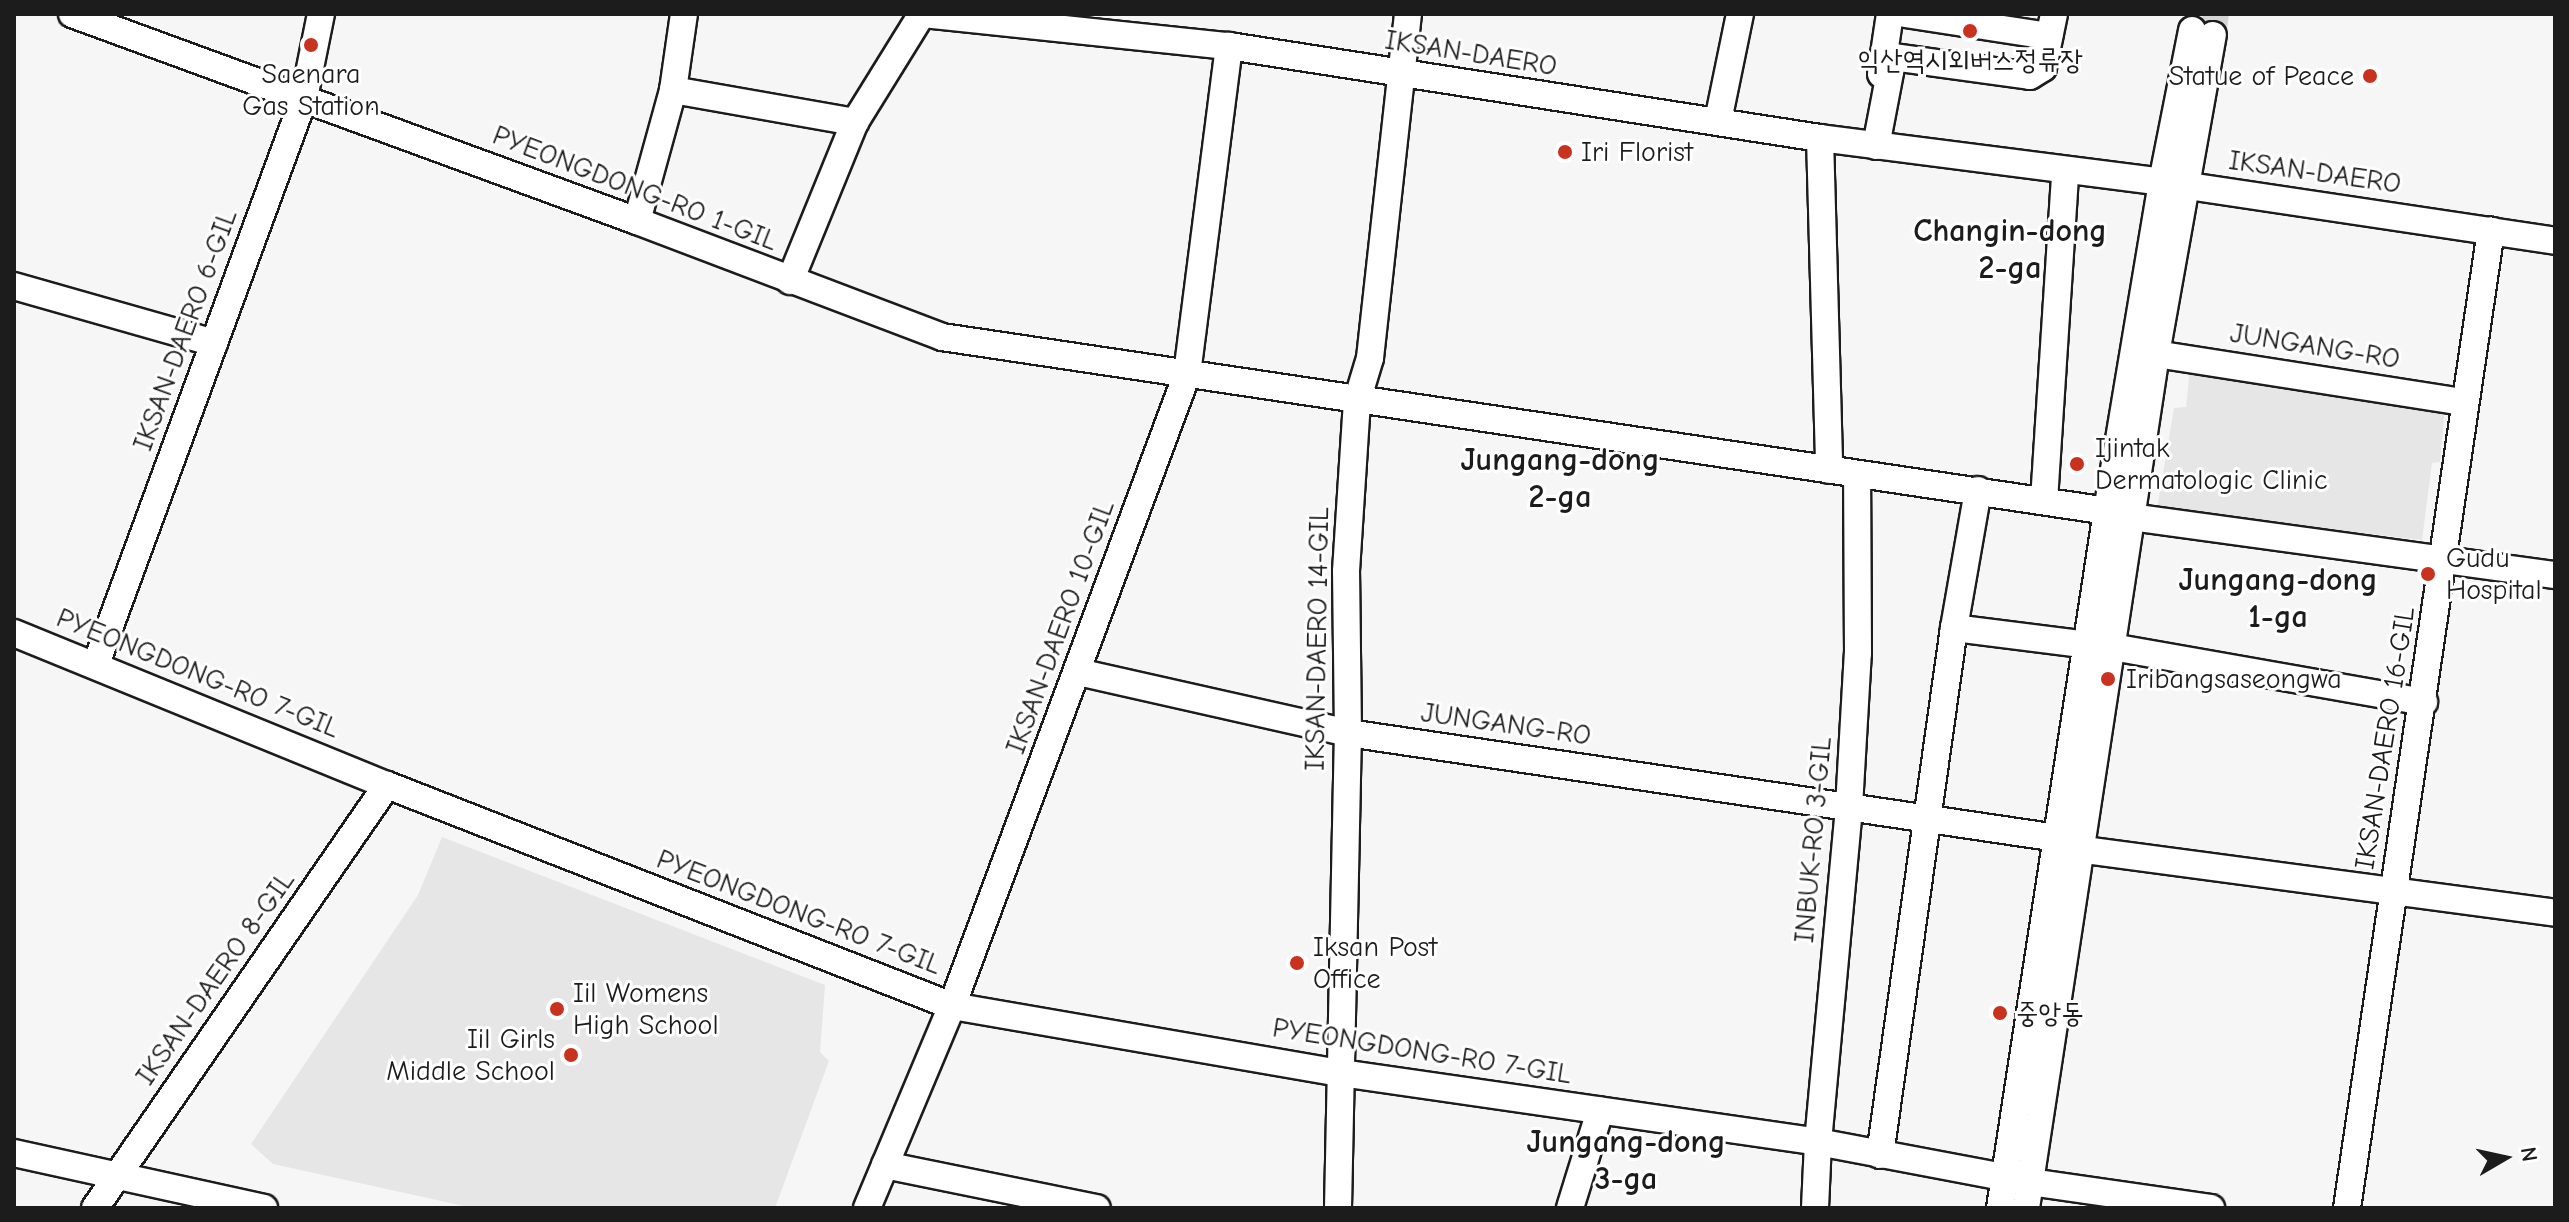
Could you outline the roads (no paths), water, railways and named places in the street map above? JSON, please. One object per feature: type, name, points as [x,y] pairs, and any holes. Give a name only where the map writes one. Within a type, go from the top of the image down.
[{"type":"street","name":"PYEONGDONG-RO 1-GIL","points":[[72,14],[637,221],[942,337],[1187,374]]},
{"type":"street","name":"IKSAN-DAERO 6-GIL","points":[[96,664],[304,98],[321,14]]},
{"type":"street","points":[[637,221],[673,90],[684,14]]},
{"type":"street","points":[[790,281],[855,122],[922,14]]},
{"type":"street","name":"IKSAN-DAERO","points":[[922,14],[1229,46],[1400,75],[1873,146],[2162,182],[2555,241]]},
{"type":"street","name":"IKSAN-DAERO 14-GIL","points":[[1338,1208],[1348,733],[1346,571],[1357,401],[1370,358],[1408,14]]},
{"type":"street","points":[[1718,121],[1740,14]]},
{"type":"street","points":[[1873,146],[1890,14]]},
{"type":"street","points":[[1873,146],[1893,57],[2030,76],[2043,68],[2052,25],[1905,14]]},
{"type":"street","points":[[2000,1208],[2018,1179],[2100,646],[2162,182],[2203,32],[2188,186],[2156,354],[2119,514]]},
{"type":"street","name":"IKSAN-DAERO 10-GIL","points":[[867,1208],[952,1006],[1187,374],[1229,46]]},
{"type":"street","points":[[673,90],[855,122]]},
{"type":"street","points":[[1820,138],[1829,470]]},
{"type":"street","points":[[2044,501],[2065,172]]},
{"type":"street","name":"IKSAN-DAERO 16-GIL","points":[[2347,1208],[2491,231]]},
{"type":"street","points":[[14,286],[214,343]]},
{"type":"street","name":"JUNGANG-RO","points":[[2156,354],[2464,402]]},
{"type":"street","points":[[1187,374],[1857,476],[1978,490],[2119,514],[2555,575]]},
{"type":"street","name":"INBUK-RO 3-GIL","points":[[1815,1208],[1818,1142],[1849,807],[1858,653],[1857,476]]},
{"type":"street","points":[[1880,1155],[1954,628],[1978,490]]},
{"type":"street","points":[[1954,628],[2100,646],[2424,702]]},
{"type":"street","name":"PYEONGDONG-RO 7-GIL","points":[[14,633],[387,785],[952,1006],[1341,1073],[1818,1142],[2018,1179],[2211,1208]]},
{"type":"street","name":"JUNGANG-RO","points":[[1078,672],[1348,733],[1929,819],[2068,843],[2555,913]]},
{"type":"street","name":"IKSAN-DAERO 8-GIL","points":[[95,1208],[387,785]]},
{"type":"street","name":"PYEONGDONG-RO 7-GIL","points":[[1570,1208],[1600,1111]]},
{"type":"street","points":[[14,1153],[119,1173],[264,1208]]},
{"type":"street","points":[[885,1165],[1097,1208]]},
{"type":"street","points":[[2018,1179],[2026,1208]]},
{"type":"tunnel","points":[[2213,35],[2216,14]]},
{"type":"place","name":"익산역시외버스정류장","points":[[1970,31]]},
{"type":"place","name":"Saenara Gas Station","points":[[311,45]]},
{"type":"place","name":"Statue of Peace","points":[[2370,76]]},
{"type":"place","name":"Iri Florist","points":[[1565,152]]},
{"type":"place","name":"Ijintak Dermatologic Clinic","points":[[2077,464]]},
{"type":"place","name":"Gudu Hospital","points":[[2428,574]]},
{"type":"place","name":"Iribangsaseongwa","points":[[2108,679]]},
{"type":"place","name":"Iksan Post Office","points":[[1297,963]]},
{"type":"place","name":"Iil Womens High School","points":[[557,1009]]},
{"type":"place","name":"중앙동","points":[[2000,1013]]},
{"type":"place","name":"Iil Girls Middle School","points":[[571,1055]]},
{"type":"district","name":"Changin-dong 2-ga","points":[[2010,250]]},
{"type":"district","name":"Jungang-dong 2-ga","points":[[1560,480]]},
{"type":"district","name":"Jungang-dong 1-ga","points":[[2278,600]]},
{"type":"district","name":"Jungang-dong 3-ga","points":[[1626,1162]]}]
